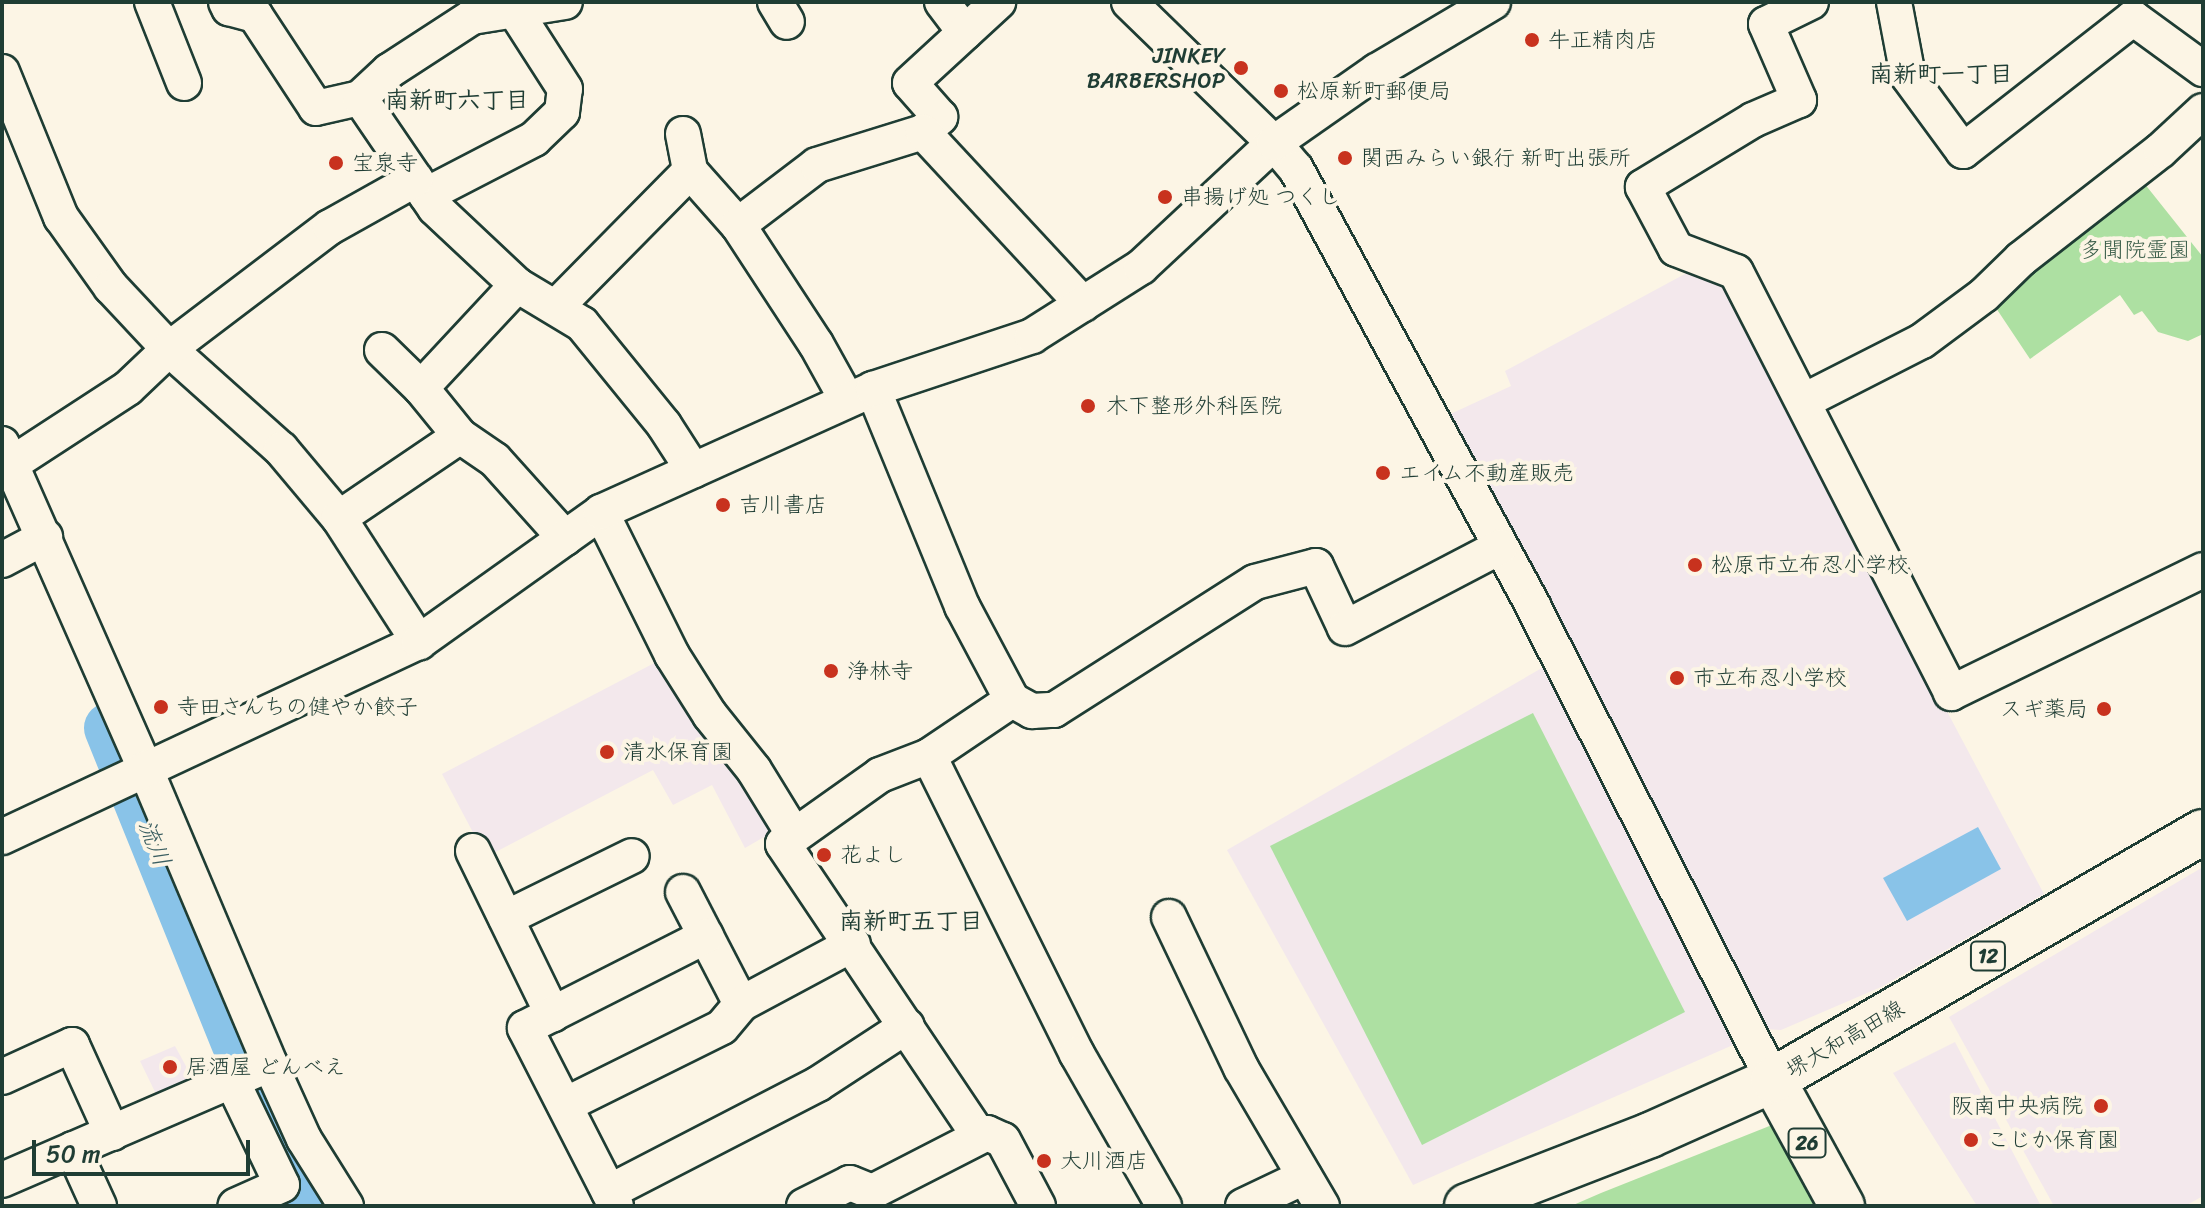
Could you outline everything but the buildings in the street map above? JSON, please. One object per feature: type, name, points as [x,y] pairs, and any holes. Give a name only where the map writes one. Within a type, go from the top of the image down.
[{"type":"main road","name":"堺大和高田線","points":[[1467,1206],[1650,1135],[1773,1080],[2203,832]]},
{"type":"main road","name":"26","points":[[1773,1080],[1842,1206]]},
{"type":"street","points":[[152,2],[184,83]]},
{"type":"street","points":[[226,2],[229,8],[255,15],[316,108],[360,98],[389,71],[472,17],[565,2]]},
{"type":"street","points":[[942,2],[965,32]]},
{"type":"street","points":[[738,225],[817,165],[923,132],[940,117],[910,83],[998,2]]},
{"type":"street","points":[[1129,2],[1274,143],[1296,169],[1500,547],[1773,1080]]},
{"type":"street","points":[[1811,2],[1766,24],[1799,100],[1753,120],[1643,187],[1676,249],[1736,272],[1951,693],[2203,570]]},
{"type":"street","points":[[1894,2],[1908,76],[1963,151],[2124,10],[2203,69]]},
{"type":"street","points":[[2,837],[419,642],[601,512],[860,395],[1032,336],[1141,267],[1274,143],[1377,71],[1484,4]]},
{"type":"street","points":[[235,1206],[282,1185],[252,1072],[141,770],[44,538],[10,469],[128,388],[169,349],[330,227],[534,139],[562,112],[565,89],[515,11]]},
{"type":"street","points":[[2,72],[61,217],[111,287],[169,349],[281,449],[339,518],[419,642]]},
{"type":"street","points":[[360,98],[435,208],[517,285],[582,324],[664,425],[693,470]]},
{"type":"street","points":[[1804,401],[1922,341],[1984,295],[2021,259],[2161,150],[2203,111]]},
{"type":"street","points":[[923,132],[1083,304]]},
{"type":"street","points":[[683,134],[690,171],[738,225],[808,332],[860,395],[962,606],[1012,700],[1032,711],[1054,710],[1255,582],[1316,566],[1345,628],[1500,547]]},
{"type":"street","points":[[556,307],[690,171]]},
{"type":"street","points":[[421,388],[517,285]]},
{"type":"street","points":[[382,350],[421,388],[460,436],[495,460],[565,538]]},
{"type":"street","points":[[339,518],[460,436]]},
{"type":"street","points":[[601,512],[672,655],[710,715],[754,770],[794,835]]},
{"type":"street","points":[[8,557],[44,538]]},
{"type":"street","points":[[979,1136],[783,844],[880,775],[929,756],[1012,700]]},
{"type":"street","points":[[929,756],[1077,1054],[1164,1206]]},
{"type":"street","points":[[473,851],[553,1015]]},
{"type":"street","points":[[506,918],[632,856]]},
{"type":"street","points":[[683,892],[741,1004]]},
{"type":"street","points":[[1169,917],[1241,1068],[1322,1206]]},
{"type":"street","points":[[706,936],[525,1028],[613,1199],[818,1084],[907,1026]]},
{"type":"street","points":[[565,1105],[722,1027],[741,1004],[853,944]]},
{"type":"street","points":[[2,1077],[72,1045],[112,1133]]},
{"type":"street","points":[[2,1180],[252,1072]]},
{"type":"street","points":[[252,1072],[304,1139],[346,1206]]},
{"type":"street","points":[[804,1206],[850,1183],[872,1192],[987,1133],[1003,1140],[1038,1206]]},
{"type":"street","points":[[73,1149],[99,1206]]},
{"type":"street","points":[[1243,1206],[1304,1177]]},
{"type":"shaded area","name":"松原市立布忍小学校","points":[[1696,268],[1746,304],[1813,459],[2044,894],[1881,987],[1781,1030],[1765,1029],[1444,417],[1511,386],[1505,371]]},
{"type":"shaded area","name":"清水保育園","points":[[662,659],[719,734],[771,833],[745,848],[712,785],[673,805],[653,770],[486,857],[442,774]]},
{"type":"shaded area","points":[[1547,665],[1733,1045],[1413,1185],[1227,850]]},
{"type":"shaded area","name":"阪南中央病院","points":[[2203,867],[2203,1196],[2185,1206],[2054,1206],[1949,1017]]},
{"type":"shaded area","name":"こじか保育園","points":[[1955,1042],[2041,1206],[1977,1206],[1893,1073]]},
{"type":"shaded area","name":"居酒屋 どんべえ","points":[[175,1046],[194,1081],[157,1096],[140,1061]]},
{"type":"green space","name":"多聞院霊園","points":[[2144,183],[2203,257],[2203,334],[2188,341],[2158,332],[2142,311],[2134,315],[2120,295],[2030,359],[1992,302]]},
{"type":"green space","points":[[1533,713],[1685,1012],[1422,1145],[1270,846]]},
{"type":"green space","points":[[1777,1123],[1823,1206],[1571,1206],[1601,1193]]},
{"type":"water","points":[[1978,827],[2001,869],[1907,921],[1883,878]]},
{"type":"waterway","name":"流川","points":[[110,728],[266,1114],[316,1206]]},
{"type":"place","name":"牛正精肉店","points":[[1532,40]]},
{"type":"place","name":"JINKEY BARBERSHOP","points":[[1241,68]]},
{"type":"place","name":"松原新町郵便局","points":[[1281,91]]},
{"type":"place","name":"関西みらい銀行 新町出張所","points":[[1345,158]]},
{"type":"place","name":"宝泉寺","points":[[336,163]]},
{"type":"place","name":"串揚げ処 つくし","points":[[1165,197]]},
{"type":"place","name":"木下整形外科医院","points":[[1088,406]]},
{"type":"place","name":"エイム不動産販売","points":[[1383,473]]},
{"type":"place","name":"吉川書店","points":[[723,505]]},
{"type":"place","name":"松原市立布忍小学校","points":[[1695,565]]},
{"type":"place","name":"浄林寺","points":[[831,671]]},
{"type":"place","name":"市立布忍小学校","points":[[1677,678]]},
{"type":"place","name":"寺田さんちの健やか餃子","points":[[161,707]]},
{"type":"place","name":"スギ薬局","points":[[2104,709]]},
{"type":"place","name":"清水保育園","points":[[607,752]]},
{"type":"place","name":"花よし","points":[[824,855]]},
{"type":"place","name":"居酒屋 どんべえ","points":[[170,1067]]},
{"type":"place","name":"阪南中央病院","points":[[2101,1106]]},
{"type":"place","name":"こじか保育園","points":[[1971,1140]]},
{"type":"place","name":"大川酒店","points":[[1044,1161]]},
{"type":"district","name":"南新町一丁目","points":[[1941,75]]},
{"type":"district","name":"南新町六丁目","points":[[457,101]]},
{"type":"district","name":"南新町五丁目","points":[[911,922]]}]
